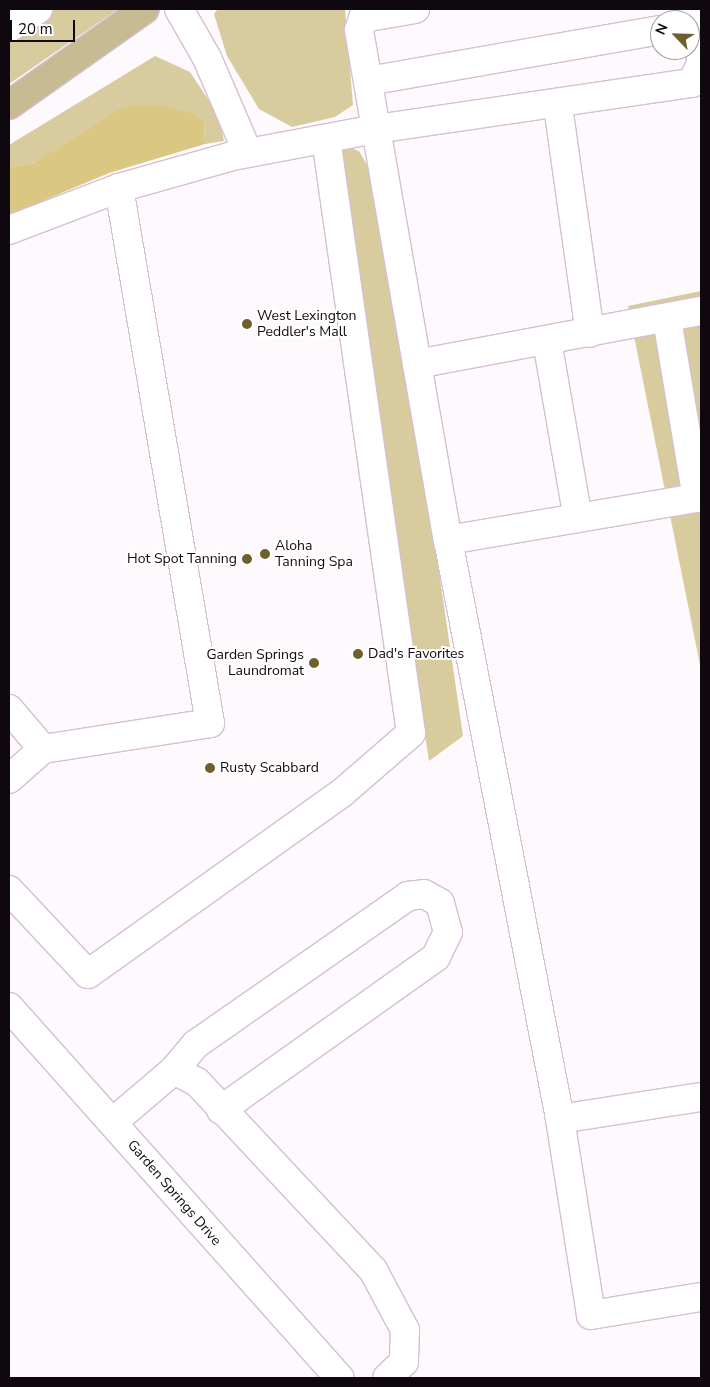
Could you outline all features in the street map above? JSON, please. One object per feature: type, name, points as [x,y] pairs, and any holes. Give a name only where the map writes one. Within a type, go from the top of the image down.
[{"type":"main road","points":[[9,105],[145,9]]},
{"type":"street","points":[[9,28],[38,9]]},
{"type":"street","points":[[180,9],[207,58],[248,153]]},
{"type":"street","points":[[415,9],[364,13],[359,30],[448,540],[560,1119],[591,1316],[701,1297]]},
{"type":"street","points":[[368,81],[650,32]]},
{"type":"street","points":[[9,230],[119,188],[248,153],[376,130],[558,106],[692,83],[701,64]]},
{"type":"street","points":[[558,106],[590,333]]},
{"type":"street","points":[[9,890],[88,974],[343,792],[411,733],[326,139]]},
{"type":"street","points":[[9,779],[43,749],[210,723],[119,188]]},
{"type":"street","points":[[417,364],[668,319],[701,311]]},
{"type":"street","points":[[448,540],[699,498],[695,444],[668,319]]},
{"type":"street","points":[[547,340],[578,518]]},
{"type":"street","points":[[9,709],[43,749]]},
{"type":"street","points":[[113,1122],[174,1070],[196,1044],[408,896],[424,894],[440,903],[448,932],[436,957],[221,1110]]},
{"type":"street","name":"Garden Springs Drive","points":[[10,1012],[113,1122],[339,1378]]},
{"type":"street","points":[[174,1070],[196,1082],[373,1270],[404,1330],[404,1362],[387,1378]]},
{"type":"street","points":[[560,1119],[701,1097]]},
{"type":"shaded area","points":[[55,9],[118,9],[9,84],[9,41]]},
{"type":"shaded area","points":[[218,9],[345,9],[353,105],[335,117],[292,127],[259,109],[227,56],[214,14]]},
{"type":"shaded area","points":[[155,56],[190,72],[219,116],[224,141],[205,144],[204,122],[76,141],[36,162],[9,168],[9,145]]},
{"type":"shaded area","points":[[161,105],[192,113],[204,122],[205,144],[109,173],[9,215],[9,168],[36,162],[123,107]]},
{"type":"shaded area","points":[[345,146],[359,151],[371,172],[422,455],[463,736],[429,761],[337,158]]},
{"type":"shaded area","points":[[701,291],[701,670],[628,306]]},
{"type":"place","name":"West Lexington Peddler's Mall","points":[[247,324]]},
{"type":"place","name":"Aloha Tanning Spa","points":[[265,554]]},
{"type":"place","name":"Hot Spot Tanning","points":[[247,559]]},
{"type":"place","name":"Dad's Favorites","points":[[358,654]]},
{"type":"place","name":"Garden Springs Laundromat","points":[[314,663]]},
{"type":"place","name":"Rusty Scabbard","points":[[210,768]]}]
